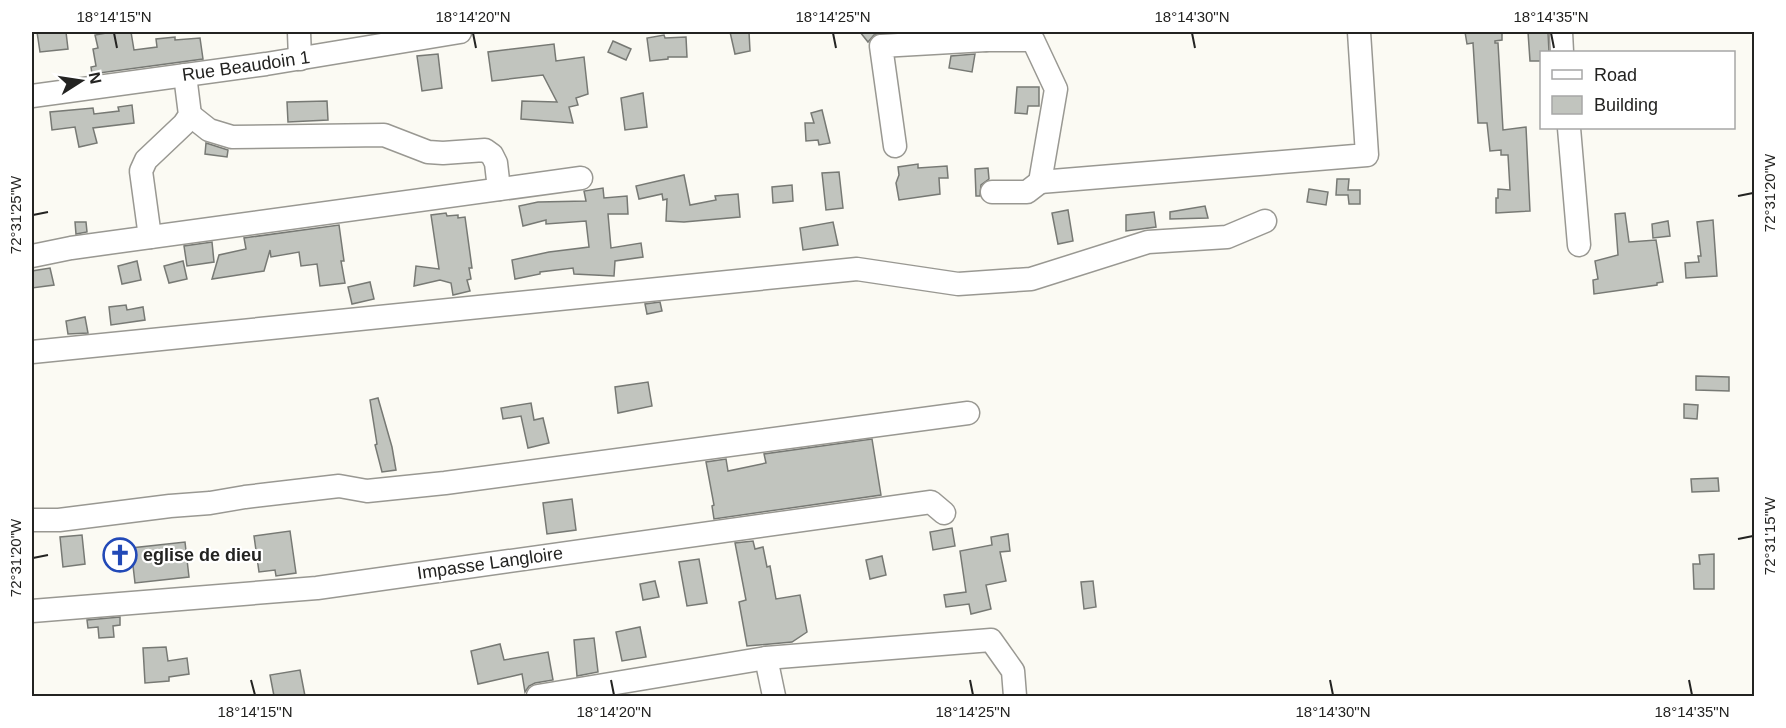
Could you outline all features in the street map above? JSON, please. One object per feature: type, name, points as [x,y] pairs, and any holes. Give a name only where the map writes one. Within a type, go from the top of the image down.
[{"type":"street","points":[[299,32],[300,58]]},
{"type":"street","name":"Rue Beaudoin 1","points":[[32,96],[300,58],[460,32]]},
{"type":"street","points":[[992,192],[1028,192],[1040,183],[1367,155],[1359,32]]},
{"type":"street","points":[[1561,32],[1562,51]]},
{"type":"street","points":[[895,146],[881,46],[986,36],[1033,40],[1056,89],[1040,183]]},
{"type":"street","points":[[150,237],[141,171],[143,165],[190,115],[185,75]]},
{"type":"street","points":[[190,115],[209,130],[232,137],[384,135],[428,152],[485,150],[492,155],[496,163],[499,189]]},
{"type":"street","points":[[1569,129],[1579,245]]},
{"type":"street","points":[[32,256],[71,248],[581,178]]},
{"type":"street","points":[[32,352],[857,269],[958,284],[1031,279],[1148,242],[1227,237],[1265,221]]},
{"type":"street","points":[[32,520],[59,520],[339,486],[367,491],[455,482],[968,413]]},
{"type":"street","name":"Impasse Langloire","points":[[32,611],[317,588],[930,502],[944,513]]},
{"type":"street","points":[[538,696],[766,658],[991,640],[1013,671],[1016,696]]},
{"type":"street","points":[[766,658],[774,696]]},
{"type":"building","points":[[37,32],[66,32],[68,49],[40,52]]},
{"type":"building","points":[[131,32],[134,50],[157,47],[156,39],[200,38],[203,59],[92,74],[91,67],[96,66],[93,49],[98,48],[95,35]]},
{"type":"building","points":[[730,32],[749,32],[750,51],[735,54]]},
{"type":"building","points":[[860,32],[898,32],[874,35],[868,42]]},
{"type":"building","points":[[1465,32],[1502,32],[1502,40],[1495,41],[1495,43],[1498,43],[1503,130],[1526,127],[1530,211],[1496,213],[1498,189],[1510,190],[1508,155],[1501,155],[1501,150],[1490,151],[1487,123],[1478,123],[1473,43],[1467,44]]},
{"type":"building","points":[[1528,32],[1548,32],[1549,51],[1540,51],[1540,61],[1530,61]]},
{"type":"building","points":[[664,35],[665,38],[686,37],[687,57],[668,57],[668,59],[650,61],[647,38]]},
{"type":"building","points":[[613,41],[631,49],[626,60],[608,52]]},
{"type":"building","points":[[554,44],[556,61],[584,57],[588,94],[576,98],[578,105],[569,107],[573,123],[521,119],[522,101],[557,102],[543,75],[492,81],[488,52]]},
{"type":"building","points":[[438,54],[442,88],[422,91],[417,56]]},
{"type":"building","points":[[975,54],[972,72],[949,68],[951,56]]},
{"type":"building","points":[[1017,87],[1039,87],[1039,106],[1028,106],[1027,114],[1015,113]]},
{"type":"building","points":[[643,93],[647,127],[625,130],[621,98]]},
{"type":"building","points":[[327,101],[328,120],[288,122],[287,102]]},
{"type":"building","points":[[132,105],[134,123],[93,128],[97,143],[79,147],[75,127],[52,130],[50,112],[93,108],[94,114],[119,111],[118,107]]},
{"type":"building","points":[[822,110],[830,143],[819,145],[818,140],[806,141],[805,123],[814,123],[811,113]]},
{"type":"building","points":[[206,143],[228,150],[227,157],[205,154]]},
{"type":"building","points":[[918,164],[918,168],[947,166],[948,178],[939,178],[940,194],[899,200],[896,183],[899,175],[898,167]]},
{"type":"building","points":[[988,168],[989,179],[981,185],[980,196],[976,196],[975,169]]},
{"type":"building","points":[[839,172],[843,208],[826,210],[822,173]]},
{"type":"building","points":[[684,175],[690,205],[716,200],[715,196],[738,194],[740,217],[684,222],[666,221],[667,199],[663,200],[662,194],[639,199],[636,186]]},
{"type":"building","points":[[1337,179],[1349,179],[1348,190],[1360,190],[1360,204],[1349,204],[1348,195],[1336,195]]},
{"type":"building","points":[[792,185],[793,201],[773,203],[772,187]]},
{"type":"building","points":[[603,188],[604,198],[627,196],[628,214],[608,214],[611,248],[641,243],[643,257],[615,261],[614,276],[574,274],[573,268],[540,272],[540,274],[515,279],[512,260],[589,247],[586,221],[546,224],[546,220],[523,226],[519,206],[538,202],[586,201],[584,191]]},
{"type":"building","points":[[1309,189],[1328,192],[1326,205],[1307,202]]},
{"type":"building","points":[[1205,206],[1208,218],[1170,219],[1170,212]]},
{"type":"building","points":[[1068,210],[1073,241],[1058,244],[1052,213]]},
{"type":"building","points":[[1154,212],[1156,227],[1126,231],[1126,215]]},
{"type":"building","points":[[446,213],[447,216],[465,217],[472,268],[469,268],[471,279],[467,280],[470,291],[453,295],[451,283],[440,280],[414,286],[416,266],[439,269],[431,215]]},
{"type":"building","points":[[1625,213],[1629,242],[1656,240],[1663,282],[1657,285],[1594,294],[1593,280],[1598,279],[1595,261],[1618,255],[1615,214]]},
{"type":"building","points":[[1713,220],[1717,276],[1686,278],[1685,263],[1699,262],[1698,256],[1701,256],[1697,222]]},
{"type":"building","points":[[1668,221],[1670,236],[1653,238],[1652,224]]},
{"type":"building","points":[[75,222],[86,222],[87,232],[76,234]]},
{"type":"building","points":[[833,222],[838,245],[803,250],[800,228]]},
{"type":"building","points":[[339,225],[345,283],[320,286],[317,264],[301,266],[299,252],[271,257],[270,250],[264,271],[212,279],[219,255],[246,249],[244,238]]},
{"type":"building","points":[[212,242],[214,262],[187,266],[184,246]]},
{"type":"building","points":[[137,261],[141,280],[122,284],[118,266]]},
{"type":"building","points":[[183,261],[187,279],[169,283],[164,266]]},
{"type":"building","points":[[50,268],[54,285],[32,288],[32,271]]},
{"type":"building","points":[[370,282],[374,299],[352,304],[348,287]]},
{"type":"building","points":[[660,302],[662,311],[647,314],[645,304]]},
{"type":"building","points":[[126,305],[127,310],[143,307],[145,320],[111,325],[109,307]]},
{"type":"building","points":[[85,317],[88,333],[68,334],[66,321]]},
{"type":"building","points":[[1696,376],[1729,377],[1729,391],[1696,390]]},
{"type":"building","points":[[648,382],[652,406],[618,413],[615,387]]},
{"type":"building","points":[[378,398],[396,470],[382,472],[375,445],[377,444],[370,400]]},
{"type":"building","points":[[531,403],[534,420],[543,418],[549,443],[528,448],[521,416],[503,419],[501,408]]},
{"type":"building","points":[[1684,404],[1698,405],[1697,419],[1684,418]]},
{"type":"building","points":[[872,439],[881,495],[714,519],[712,506],[714,505],[706,462],[726,459],[728,471],[766,463],[764,454]]},
{"type":"building","points":[[1718,478],[1719,491],[1692,492],[1691,479]]},
{"type":"building","points":[[572,499],[576,530],[547,534],[543,503]]},
{"type":"building","points":[[952,528],[955,546],[933,550],[930,532]]},
{"type":"building","points":[[290,531],[296,573],[276,576],[275,570],[259,572],[254,536]]},
{"type":"building","points":[[1008,534],[1010,551],[1000,552],[1006,581],[986,585],[991,609],[971,614],[969,604],[946,607],[944,595],[966,592],[960,551],[992,545],[991,537]]},
{"type":"building","points":[[82,535],[85,564],[63,567],[60,537]]},
{"type":"building","points":[[753,541],[755,549],[763,547],[767,567],[770,566],[776,599],[800,595],[807,632],[792,642],[747,646],[739,602],[746,600],[735,543]]},
{"type":"building","points":[[185,542],[189,577],[135,583],[131,548]]},
{"type":"building","points":[[1714,554],[1714,589],[1694,589],[1693,564],[1700,564],[1699,555]]},
{"type":"building","points":[[882,556],[886,575],[870,579],[866,560]]},
{"type":"building","points":[[699,559],[707,603],[687,606],[679,562]]},
{"type":"building","points":[[655,581],[659,597],[643,600],[640,584]]},
{"type":"building","points":[[1093,581],[1096,607],[1084,609],[1081,582]]},
{"type":"building","points":[[120,617],[120,625],[113,626],[114,637],[99,638],[98,627],[88,628],[87,620]]},
{"type":"building","points":[[640,627],[646,657],[622,661],[616,632]]},
{"type":"building","points":[[594,638],[598,672],[577,676],[574,640]]},
{"type":"building","points":[[500,644],[504,660],[548,652],[553,680],[535,683],[525,692],[522,674],[478,684],[471,651]]},
{"type":"building","points":[[166,647],[168,661],[187,658],[189,674],[169,677],[169,681],[145,683],[143,648]]},
{"type":"building","points":[[300,670],[305,696],[274,696],[270,675]]},
{"type":"place","name":"eglise de dieu","points":[[120,555]]}]
